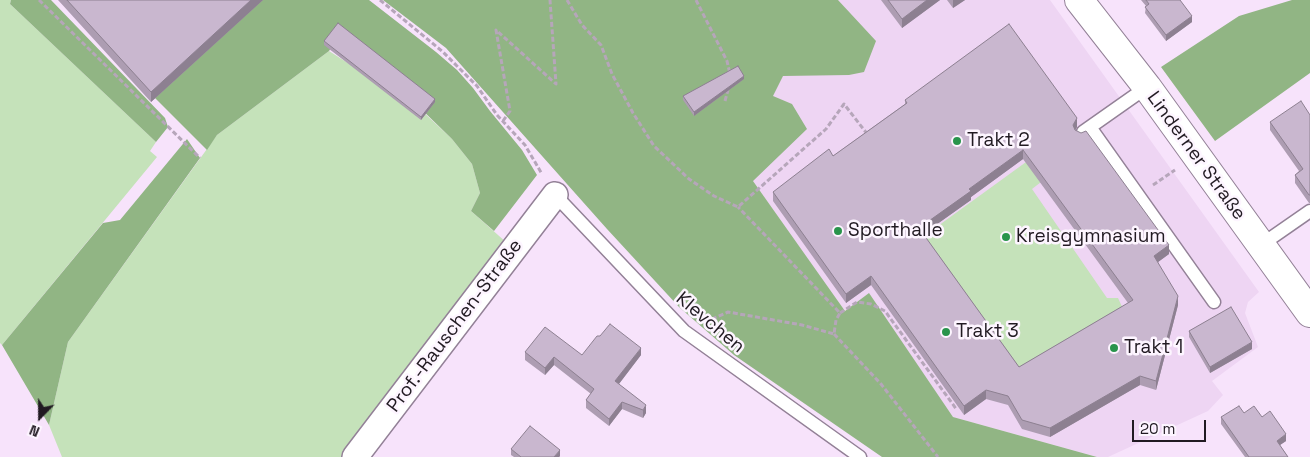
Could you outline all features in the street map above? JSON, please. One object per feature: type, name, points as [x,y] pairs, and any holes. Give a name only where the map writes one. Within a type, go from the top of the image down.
[{"type":"main road","name":"Linderner Straße","points":[[1080,0],[1147,87],[1310,313]]},
{"type":"street","name":"Prof.-Rauschen-Straße","points":[[355,457],[555,195]]},
{"type":"lane","points":[[1147,87],[1085,131],[1214,302]]},
{"type":"lane","name":"Klevchen","points":[[555,195],[684,331],[860,457]]},
{"type":"lane","points":[[1260,245],[1310,211]]},
{"type":"path","points":[[39,0],[200,158]]},
{"type":"path","points":[[380,0],[443,52],[477,86],[503,121],[525,145],[555,195]]},
{"type":"path","points":[[503,121],[510,111],[496,30],[556,84],[550,0]]},
{"type":"path","points":[[567,0],[582,25],[601,45],[612,74],[633,113],[654,146],[689,179],[714,196],[738,207],[840,313]]},
{"type":"path","points":[[696,0],[727,61],[731,72],[729,79]]},
{"type":"path","points":[[726,101],[728,86]]},
{"type":"path","points":[[738,207],[826,129],[844,104],[870,138]]},
{"type":"path","points":[[1158,181],[1173,171]]},
{"type":"path","points":[[834,334],[836,320],[840,313],[857,302],[870,304],[885,311],[957,410]]},
{"type":"path","points":[[684,331],[728,312],[802,325],[834,334],[881,384],[938,457]]},
{"type":"shaded area","name":"Kreisgymnasium","points":[[838,0],[1050,0],[1259,292],[1248,302],[1245,313],[1258,347],[1212,381],[1223,395],[1208,411],[1108,457],[1097,457],[953,417],[869,294],[845,311],[753,181],[710,133],[846,9]]},
{"type":"green space","points":[[0,0],[11,0],[10,4],[156,142],[150,151],[157,157],[2,345],[0,343]]},
{"type":"green space","points":[[11,0],[51,0],[165,118],[168,127],[156,142],[10,4]]},
{"type":"green space","points":[[244,0],[369,0],[457,70],[522,150],[537,175],[494,231],[471,211],[480,193],[472,164],[452,139],[342,32],[329,51],[217,135],[207,150],[147,90]]},
{"type":"green space","points":[[383,0],[838,0],[876,41],[864,72],[849,75],[783,76],[773,96],[792,104],[807,129],[753,181],[845,311],[869,293],[953,417],[1097,457],[882,457],[734,355],[679,307],[446,48]]},
{"type":"green space","points":[[1292,0],[1310,0],[1310,73],[1215,141],[1161,67],[1239,16]]},
{"type":"green space","points":[[329,51],[420,109],[452,139],[472,164],[480,193],[471,211],[507,243],[342,457],[62,457],[49,425],[68,342],[217,135]]},
{"type":"green space","points":[[187,139],[200,158],[68,342],[49,425],[2,345],[103,223],[120,220]]},
{"type":"green space","points":[[1044,149],[1058,169],[1032,189],[1107,298],[1118,298],[1125,313],[1006,380],[920,239]]},
{"type":"building","points":[[67,0],[251,0],[151,92]]},
{"type":"building","points":[[888,0],[927,0],[902,19]]},
{"type":"building","points":[[1146,0],[1180,0],[1192,16],[1166,35],[1145,7],[1149,4]]},
{"type":"building","points":[[338,23],[435,99],[421,117],[324,41]]},
{"type":"building","points":[[1009,24],[1077,118],[1073,125],[1075,130],[1081,133],[1086,131],[1169,245],[1154,256],[1178,296],[1156,381],[1140,376],[1050,428],[1022,420],[1008,396],[986,390],[964,406],[871,276],[846,294],[773,192],[829,149],[833,156],[907,103],[905,100]],"holes":[[[1023,150],[1133,300],[1019,367],[919,228],[971,191],[969,189]]]},
{"type":"building","points":[[738,66],[744,76],[694,112],[683,96]]},
{"type":"building","points":[[1301,101],[1310,115],[1310,195],[1295,175],[1303,169],[1270,122]]},
{"type":"building","points":[[1231,307],[1252,342],[1210,367],[1189,331]]},
{"type":"building","points":[[610,324],[641,348],[615,381],[646,405],[643,410],[622,402],[609,419],[586,400],[594,389],[554,357],[545,368],[525,352],[545,327],[582,355],[597,336],[600,336]]},
{"type":"building","points":[[1239,406],[1244,413],[1254,406],[1262,417],[1270,411],[1286,434],[1277,441],[1288,457],[1249,457],[1221,417]]},
{"type":"building","points":[[530,426],[560,450],[554,457],[521,457],[511,449]]},
{"type":"place","name":"Trakt 2","points":[[957,141]]},
{"type":"place","name":"Sporthalle","points":[[838,231]]},
{"type":"place","name":"Kreisgymnasium","points":[[1006,237]]},
{"type":"place","name":"Trakt 3","points":[[946,332]]},
{"type":"place","name":"Trakt 1","points":[[1114,348]]}]
